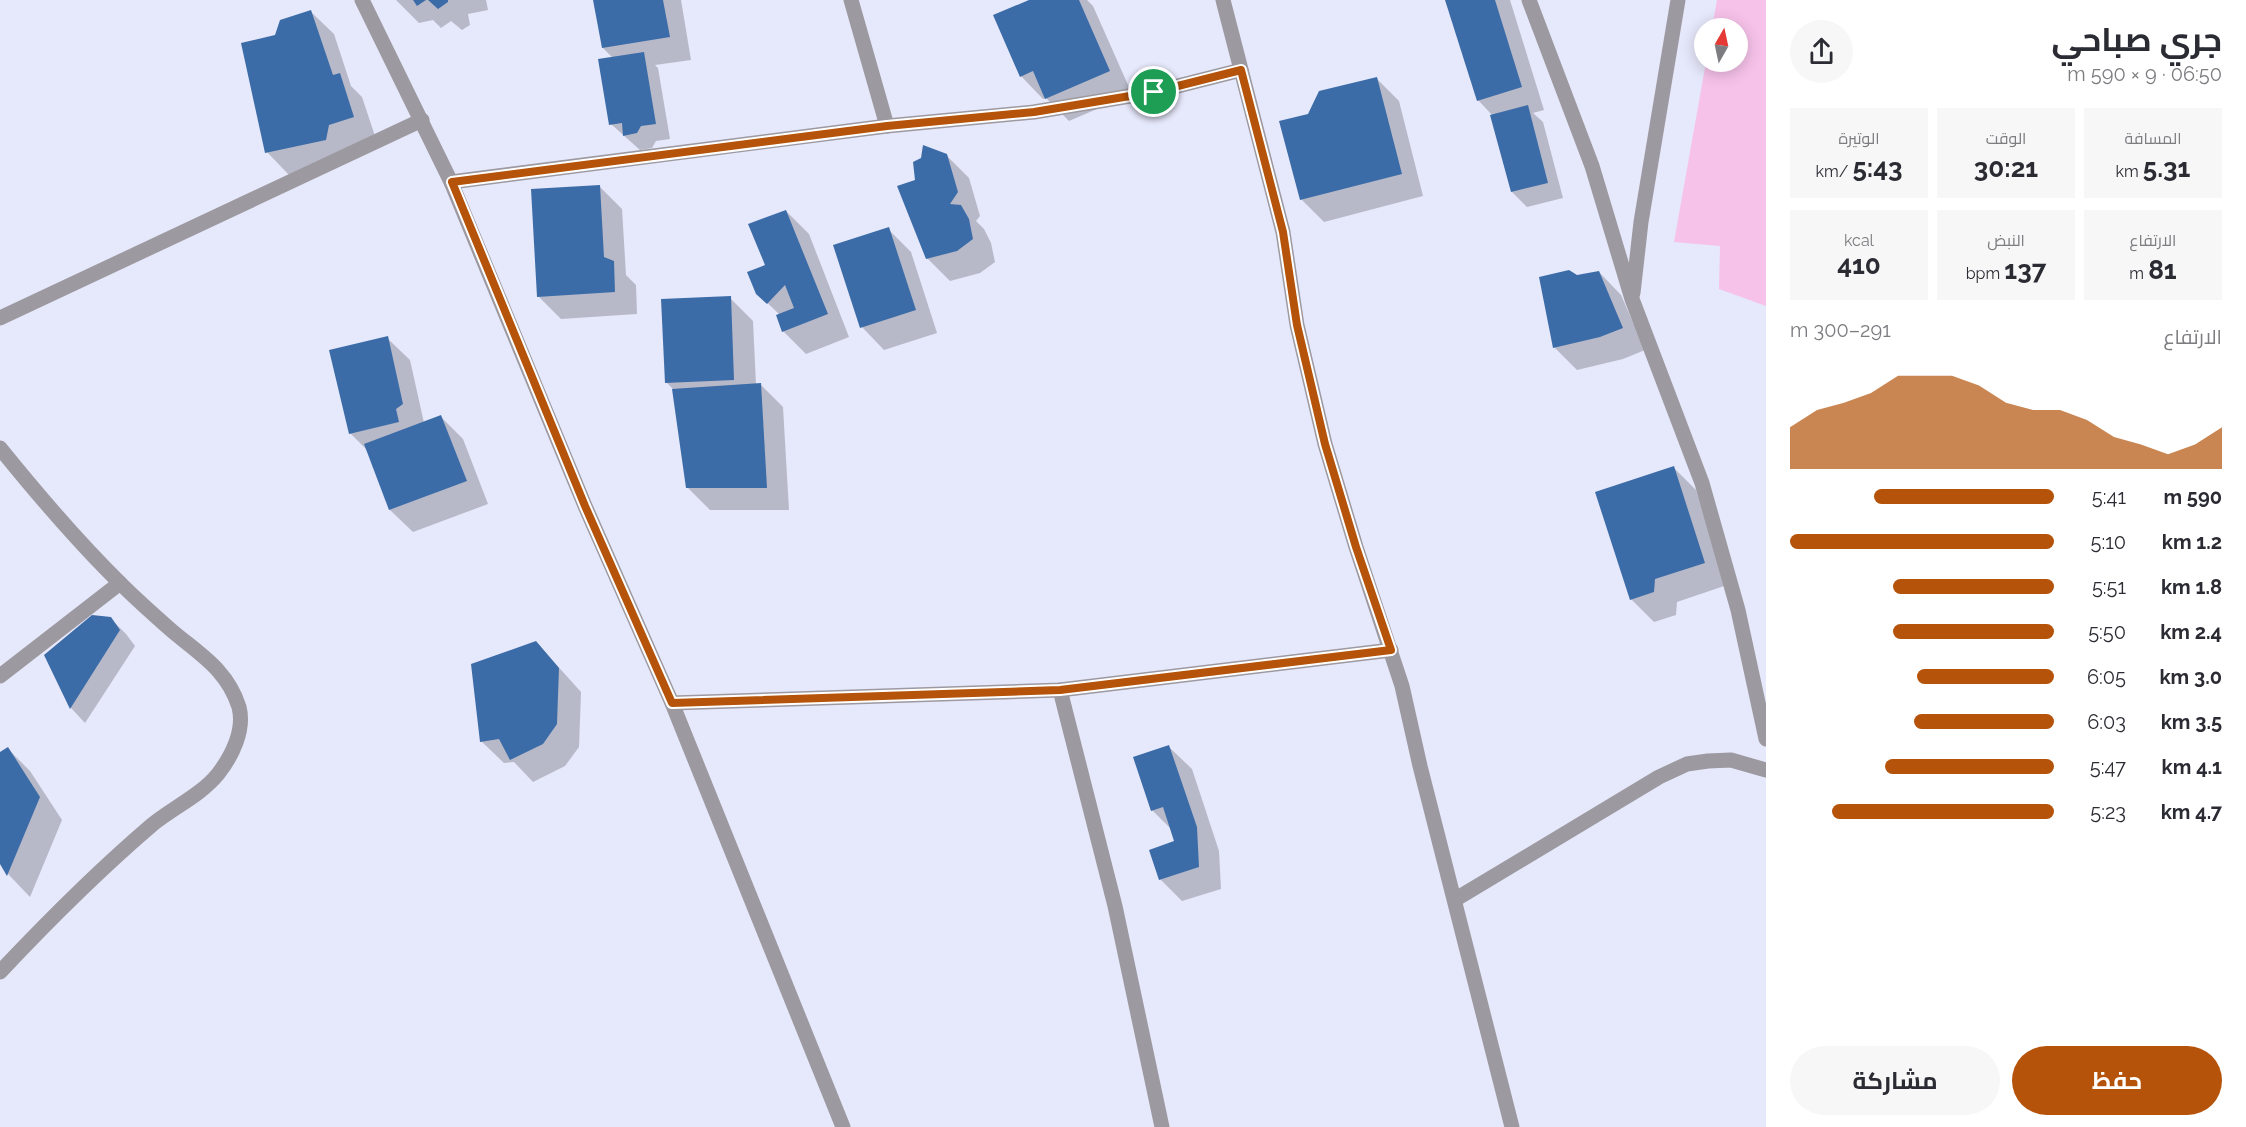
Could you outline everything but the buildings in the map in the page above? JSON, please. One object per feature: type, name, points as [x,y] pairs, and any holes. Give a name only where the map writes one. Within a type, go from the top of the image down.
[{"type":"street","points":[[362,0],[452,182],[585,506],[672,703],[843,1127]]},
{"type":"street","points":[[851,0],[887,126]]},
{"type":"street","points":[[1223,0],[1283,232],[1297,325],[1325,444],[1402,686],[1420,766],[1456,899],[1512,1127]]},
{"type":"street","points":[[1529,0],[1592,166],[1632,299],[1702,483],[1738,610],[1766,739]]},
{"type":"street","points":[[1632,299],[1641,222],[1678,0]]},
{"type":"street","points":[[452,182],[887,126],[1034,112],[1154,92],[1241,70]]},
{"type":"street","points":[[0,318],[422,120]]},
{"type":"street","points":[[0,448],[120,583],[171,630],[217,667],[229,685],[239,708],[240,727],[235,746],[217,775],[155,822],[112,861],[54,915],[0,972]]},
{"type":"street","points":[[0,676],[120,583]]},
{"type":"street","points":[[672,703],[1060,690],[1391,650]]},
{"type":"street","points":[[1060,690],[1115,906],[1162,1127]]},
{"type":"street","points":[[1456,899],[1659,777],[1687,764],[1731,760],[1766,770]]},
{"type":"shaded area","points":[[1717,0],[1766,0],[1766,306],[1719,289],[1720,246],[1674,242],[1704,72],[1748,72],[1748,18],[1714,18]]},
{"type":"route","points":[[1241,70],[1283,232],[1297,325],[1325,444],[1356,547],[1391,650],[1060,690],[672,703],[585,506],[452,182],[887,126],[1034,112],[1154,92],[1241,70]]}]
